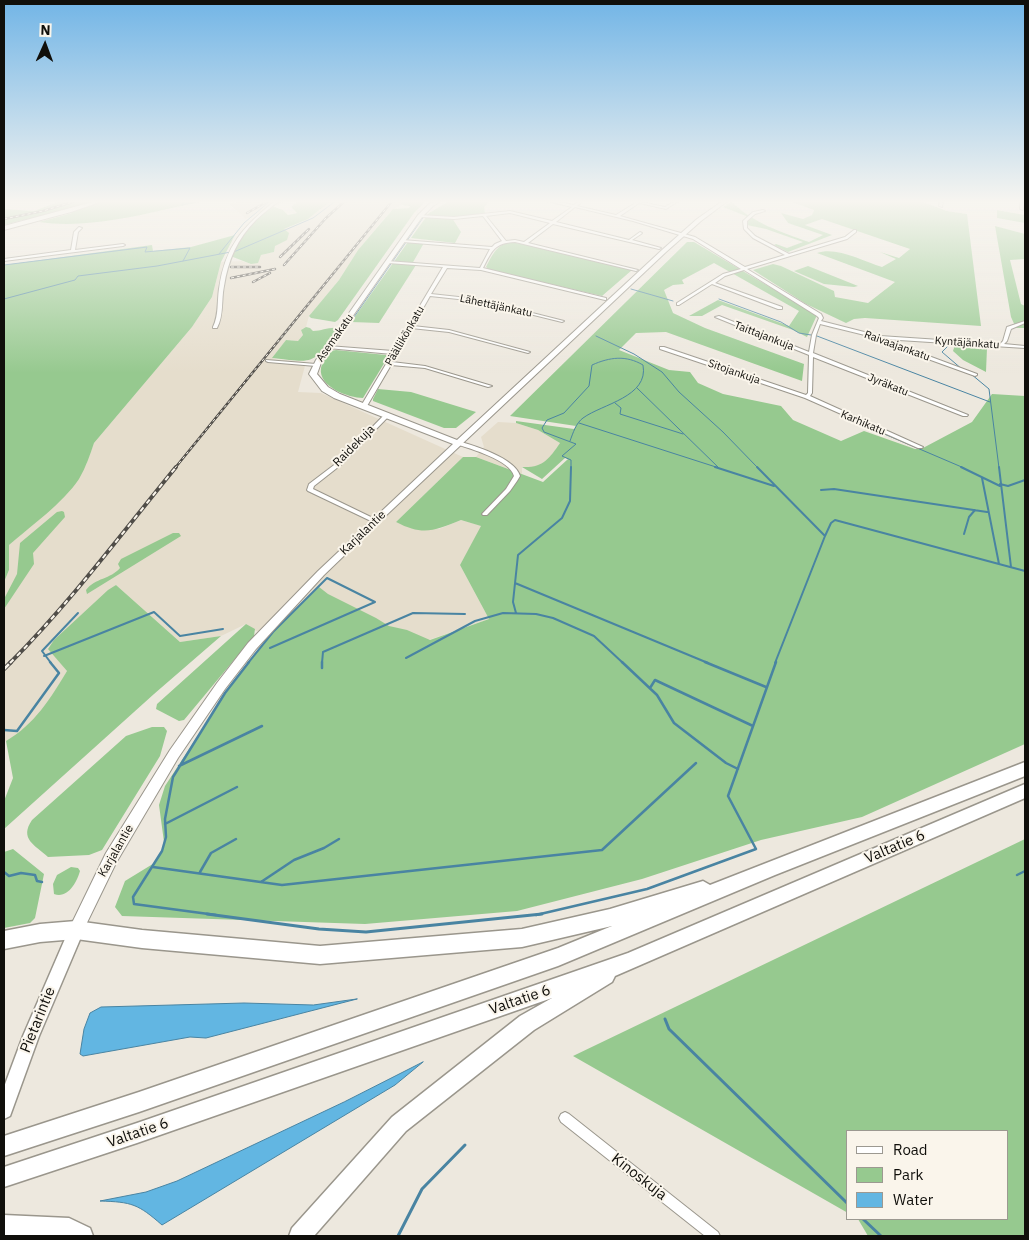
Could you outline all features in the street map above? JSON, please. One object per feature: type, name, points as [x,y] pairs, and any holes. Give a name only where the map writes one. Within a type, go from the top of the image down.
[{"type":"highway","name":"Valtatie 6","points":[[4,1146],[139,1102],[558,957],[774,867],[1025,768]]},
{"type":"highway","name":"Valtatie 6","points":[[4,1177],[137,1133],[629,962],[1025,791]]},
{"type":"highway","points":[[4,940],[40,933],[76,930],[142,939],[320,955],[522,938],[610,918],[774,867]]},
{"type":"highway","points":[[300,1236],[399,1124],[527,1023],[629,962]]},
{"type":"highway","points":[[4,1226],[69,1229],[82,1236]]},
{"type":"main road","name":"Asemakatu","points":[[391,258],[328,347],[316,365],[313,374],[325,389],[458,444]]},
{"type":"main road","name":"Karjalantie","points":[[76,930],[111,858],[197,719],[252,646],[375,520],[657,258]]},
{"type":"main road","name":"Pietarintie","points":[[5,1106],[31,1036],[76,930]]},
{"type":"street","points":[[4,260],[20,258]]},
{"type":"street","points":[[215,327],[229,258]]},
{"type":"street","points":[[481,269],[487,258]]},
{"type":"street","points":[[587,258],[636,270]]},
{"type":"street","points":[[729,258],[820,315],[821,318],[816,328],[812,354],[810,393],[807,398]]},
{"type":"street","points":[[678,304],[724,276],[779,258]]},
{"type":"street","points":[[388,262],[481,269],[605,298]]},
{"type":"street","name":"Päällikönkatu","points":[[364,406],[445,266]]},
{"type":"street","points":[[712,283],[780,308]]},
{"type":"street","name":"Lähettäjänkatu","points":[[429,296],[477,300],[562,322]]},
{"type":"street","name":"Taittajankuja","points":[[717,317],[812,354]]},
{"type":"street","name":"Raivaajankatu","points":[[818,322],[879,337],[883,341],[974,375]]},
{"type":"street","points":[[1001,345],[1005,341],[1009,328],[1025,322]]},
{"type":"street","points":[[410,327],[449,331],[528,352]]},
{"type":"street","name":"Kyntäjänkatu","points":[[879,337],[1025,347]]},
{"type":"street","points":[[328,347],[395,353]]},
{"type":"street","name":"Sitojankuja","points":[[662,348],[807,398]]},
{"type":"street","name":"Jyräkatu","points":[[812,354],[965,415]]},
{"type":"street","points":[[268,361],[316,365]]},
{"type":"street","points":[[389,363],[425,366],[490,386]]},
{"type":"street","name":"Karhikatu","points":[[807,398],[920,448]]},
{"type":"street","name":"Raidekuja","points":[[375,520],[310,490],[311,484],[340,463],[387,415]]},
{"type":"street","points":[[458,444],[499,459],[512,466],[517,472],[512,485],[485,514]]},
{"type":"street","name":"Kinoskuja","points":[[565,1118],[714,1236]]},
{"type":"shaded area","points":[[258,258],[353,258],[339,280],[309,316],[306,327],[301,330],[303,335],[298,341],[286,340],[273,359],[306,362],[298,392],[321,393],[463,457],[396,522],[439,529],[461,520],[482,526],[460,565],[489,619],[417,644],[280,634],[256,631],[246,624],[221,636],[180,642],[116,585],[48,648],[67,671],[48,704],[23,732],[4,742],[4,582],[9,570],[9,545],[61,499],[86,465],[94,443],[192,327],[212,297],[221,262],[242,261],[251,264]]},
{"type":"shaded area","points":[[498,422],[516,423],[538,430],[560,443],[547,462],[533,468],[522,467],[522,474],[476,457],[484,447],[481,437]]},
{"type":"green space","points":[[57,258],[223,258],[212,297],[192,327],[94,443],[79,479],[46,514],[9,545],[9,570],[4,582],[4,265]]},
{"type":"green space","points":[[235,258],[260,258],[258,263],[251,264]]},
{"type":"green space","points":[[353,258],[382,258],[338,320],[335,322],[311,318],[309,316],[339,280]]},
{"type":"green space","points":[[397,258],[416,258],[412,264],[416,265],[379,323],[351,322]]},
{"type":"green space","points":[[491,258],[581,258],[632,270],[602,296],[490,270],[486,267]]},
{"type":"green space","points":[[671,258],[721,258],[817,315],[807,337],[793,330],[722,305],[702,316],[689,316],[718,300],[789,326],[799,311],[714,263],[682,280],[684,284],[673,285],[664,290],[673,313],[705,328],[804,364],[802,381],[666,332],[636,333],[619,350],[669,370],[690,372],[698,383],[723,394],[781,406],[793,420],[841,441],[864,431],[915,449],[923,448],[972,422],[992,394],[1025,396],[1025,744],[862,817],[761,840],[642,879],[517,911],[365,924],[122,916],[115,907],[125,881],[156,862],[162,851],[164,842],[159,805],[165,786],[225,693],[273,632],[319,587],[328,594],[389,626],[407,630],[430,640],[489,619],[460,565],[481,526],[461,520],[436,529],[421,530],[396,522],[463,457],[476,457],[543,482],[568,459],[565,458],[542,479],[522,467],[535,466],[545,461],[560,443],[538,430],[516,423],[516,421],[574,429],[576,426],[510,416]]},
{"type":"green space","points":[[830,258],[858,258],[882,267],[896,259],[893,258],[972,258],[981,326],[865,318],[854,319],[846,323],[806,304],[753,270],[773,264],[781,266],[834,291],[835,297],[868,303],[895,282]]},
{"type":"green space","points":[[1001,258],[1025,258],[1010,260],[1021,304],[1025,306],[1025,328],[1016,328],[1011,317]]},
{"type":"green space","points":[[808,266],[858,286],[824,284],[794,271]]},
{"type":"green space","points":[[306,327],[313,331],[338,328],[318,355],[312,359],[298,361],[272,358],[286,340],[298,341],[303,335],[301,330]]},
{"type":"green space","points":[[955,345],[987,348],[986,372],[963,360],[953,351]]},
{"type":"green space","points":[[331,351],[386,355],[388,357],[363,398],[343,394],[324,381],[321,375],[321,368]]},
{"type":"green space","points":[[378,389],[411,392],[476,412],[456,428],[444,428],[373,401]]},
{"type":"green space","points":[[62,511],[65,517],[33,553],[34,564],[4,609],[4,599],[17,574],[20,543],[57,512]]},
{"type":"green space","points":[[173,533],[179,533],[181,536],[87,594],[86,590],[90,586],[120,568],[118,564],[121,559]]},
{"type":"green space","points":[[116,585],[180,642],[221,636],[4,829],[4,801],[13,778],[6,741],[16,735],[41,710],[67,671],[48,649],[54,640],[108,590]]},
{"type":"green space","points":[[246,624],[255,629],[254,636],[184,720],[179,721],[156,709],[157,704]]},
{"type":"green space","points":[[152,727],[164,727],[167,731],[160,756],[102,850],[89,855],[48,857],[30,841],[27,832],[32,820],[126,736]]},
{"type":"green space","points":[[1025,839],[1025,1236],[868,1236],[859,1220],[1009,1220],[1009,1130],[846,1130],[846,1212],[573,1056]]},
{"type":"green space","points":[[13,849],[44,874],[35,918],[30,923],[4,928],[4,852]]},
{"type":"green space","points":[[71,867],[78,868],[80,871],[77,880],[68,892],[59,895],[54,894],[53,884],[57,875]]},
{"type":"water","points":[[357,999],[206,1038],[190,1037],[83,1056],[80,1054],[84,1029],[90,1013],[101,1007],[244,1003],[313,1005]]},
{"type":"water","points":[[423,1062],[395,1085],[162,1225],[140,1208],[127,1203],[100,1201],[146,1192],[177,1181],[344,1102]]},
{"type":"waterway","points":[[4,265],[61,258]]},
{"type":"waterway","points":[[4,299],[75,280],[78,276],[157,266],[200,258]]},
{"type":"waterway","points":[[354,317],[395,258]]},
{"type":"waterway","points":[[631,289],[673,301]]},
{"type":"waterway","points":[[719,299],[781,322],[799,333],[817,336],[990,402]]},
{"type":"waterway","points":[[596,336],[634,354],[662,372],[679,392],[723,432],[758,468]]},
{"type":"waterway","points":[[950,344],[942,352],[963,370]]},
{"type":"waterway","points":[[570,441],[577,425],[583,418],[622,398],[639,385],[643,376],[643,365],[624,358],[605,360],[592,365],[589,386],[564,413],[547,420],[542,428],[544,432],[576,444],[562,456],[571,460],[571,467]]},
{"type":"waterway","points":[[971,374],[989,389],[999,468]]},
{"type":"waterway","points":[[579,423],[719,468],[637,388]]},
{"type":"waterway","points":[[615,403],[621,408],[620,414],[683,434]]},
{"type":"waterway","points":[[854,421],[964,468]]},
{"type":"waterway","points":[[515,583],[518,555],[562,518],[570,501],[571,467]]},
{"type":"waterway","points":[[715,467],[774,486]]},
{"type":"waterway","points":[[757,467],[825,536]]},
{"type":"waterway","points":[[961,467],[1000,486]]},
{"type":"waterway","points":[[999,467],[1001,484]]},
{"type":"waterway","points":[[982,478],[999,564]]},
{"type":"waterway","points":[[1001,484],[1008,486],[1025,480]]},
{"type":"waterway","points":[[1001,484],[1011,567]]},
{"type":"waterway","points":[[821,490],[834,489],[975,510]]},
{"type":"waterway","points":[[964,534],[969,517],[975,510]]},
{"type":"waterway","points":[[975,510],[987,512]]},
{"type":"waterway","points":[[825,536],[831,523],[835,520],[1025,571]]},
{"type":"waterway","points":[[775,663],[825,536]]},
{"type":"waterway","points":[[248,663],[273,632],[327,578],[375,602],[270,648]]},
{"type":"waterway","points":[[515,583],[708,663]]},
{"type":"waterway","points":[[515,583],[513,602],[516,613]]},
{"type":"waterway","points":[[45,655],[154,612],[180,636],[223,629]]},
{"type":"waterway","points":[[45,655],[42,651],[78,613]]},
{"type":"waterway","points":[[322,663],[323,652],[413,613],[465,614]]},
{"type":"waterway","points":[[406,658],[475,621],[503,613],[536,614],[553,618],[594,636],[623,663]]},
{"type":"waterway","points":[[45,655],[51,663]]},
{"type":"waterway","points":[[4,730],[17,731],[59,673],[50,662]]},
{"type":"waterway","points":[[180,765],[225,693],[249,662]]},
{"type":"waterway","points":[[622,662],[657,695],[674,723],[726,763],[738,769]]},
{"type":"waterway","points":[[705,662],[766,687]]},
{"type":"waterway","points":[[738,769],[776,662]]},
{"type":"waterway","points":[[322,663],[322,668]]},
{"type":"waterway","points":[[650,688],[655,680],[753,726]]},
{"type":"waterway","points":[[180,765],[262,726]]},
{"type":"waterway","points":[[153,867],[282,885],[602,850],[696,763]]},
{"type":"waterway","points":[[165,824],[173,777],[180,765]]},
{"type":"waterway","points":[[539,914],[647,889],[756,849],[728,796],[738,769]]},
{"type":"waterway","points":[[165,824],[237,787]]},
{"type":"waterway","points":[[165,824],[166,837],[162,851],[133,897],[134,904],[216,915]]},
{"type":"waterway","points":[[200,872],[211,853],[236,839]]},
{"type":"waterway","points":[[261,882],[294,860],[324,848],[339,839]]},
{"type":"waterway","points":[[1017,875],[1025,871]]},
{"type":"waterway","points":[[4,872],[9,876],[21,873],[35,875],[37,881],[42,882]]},
{"type":"waterway","points":[[207,914],[319,929],[366,932],[539,914]]},
{"type":"waterway","points":[[665,1019],[669,1029],[846,1202]]},
{"type":"waterway","points":[[398,1236],[422,1189],[465,1145]]},
{"type":"waterway","points":[[864,1220],[881,1236]]},
{"type":"railway","points":[[284,265],[290,258]]},
{"type":"railway","points":[[175,468],[346,258]]},
{"type":"railway","points":[[231,267],[260,267]]},
{"type":"railway","points":[[231,278],[275,269]]},
{"type":"railway","points":[[253,282],[270,273]]},
{"type":"railway","points":[[10,663],[75,592],[176,467]]},
{"type":"railway","points":[[4,669],[10,663]]}]
